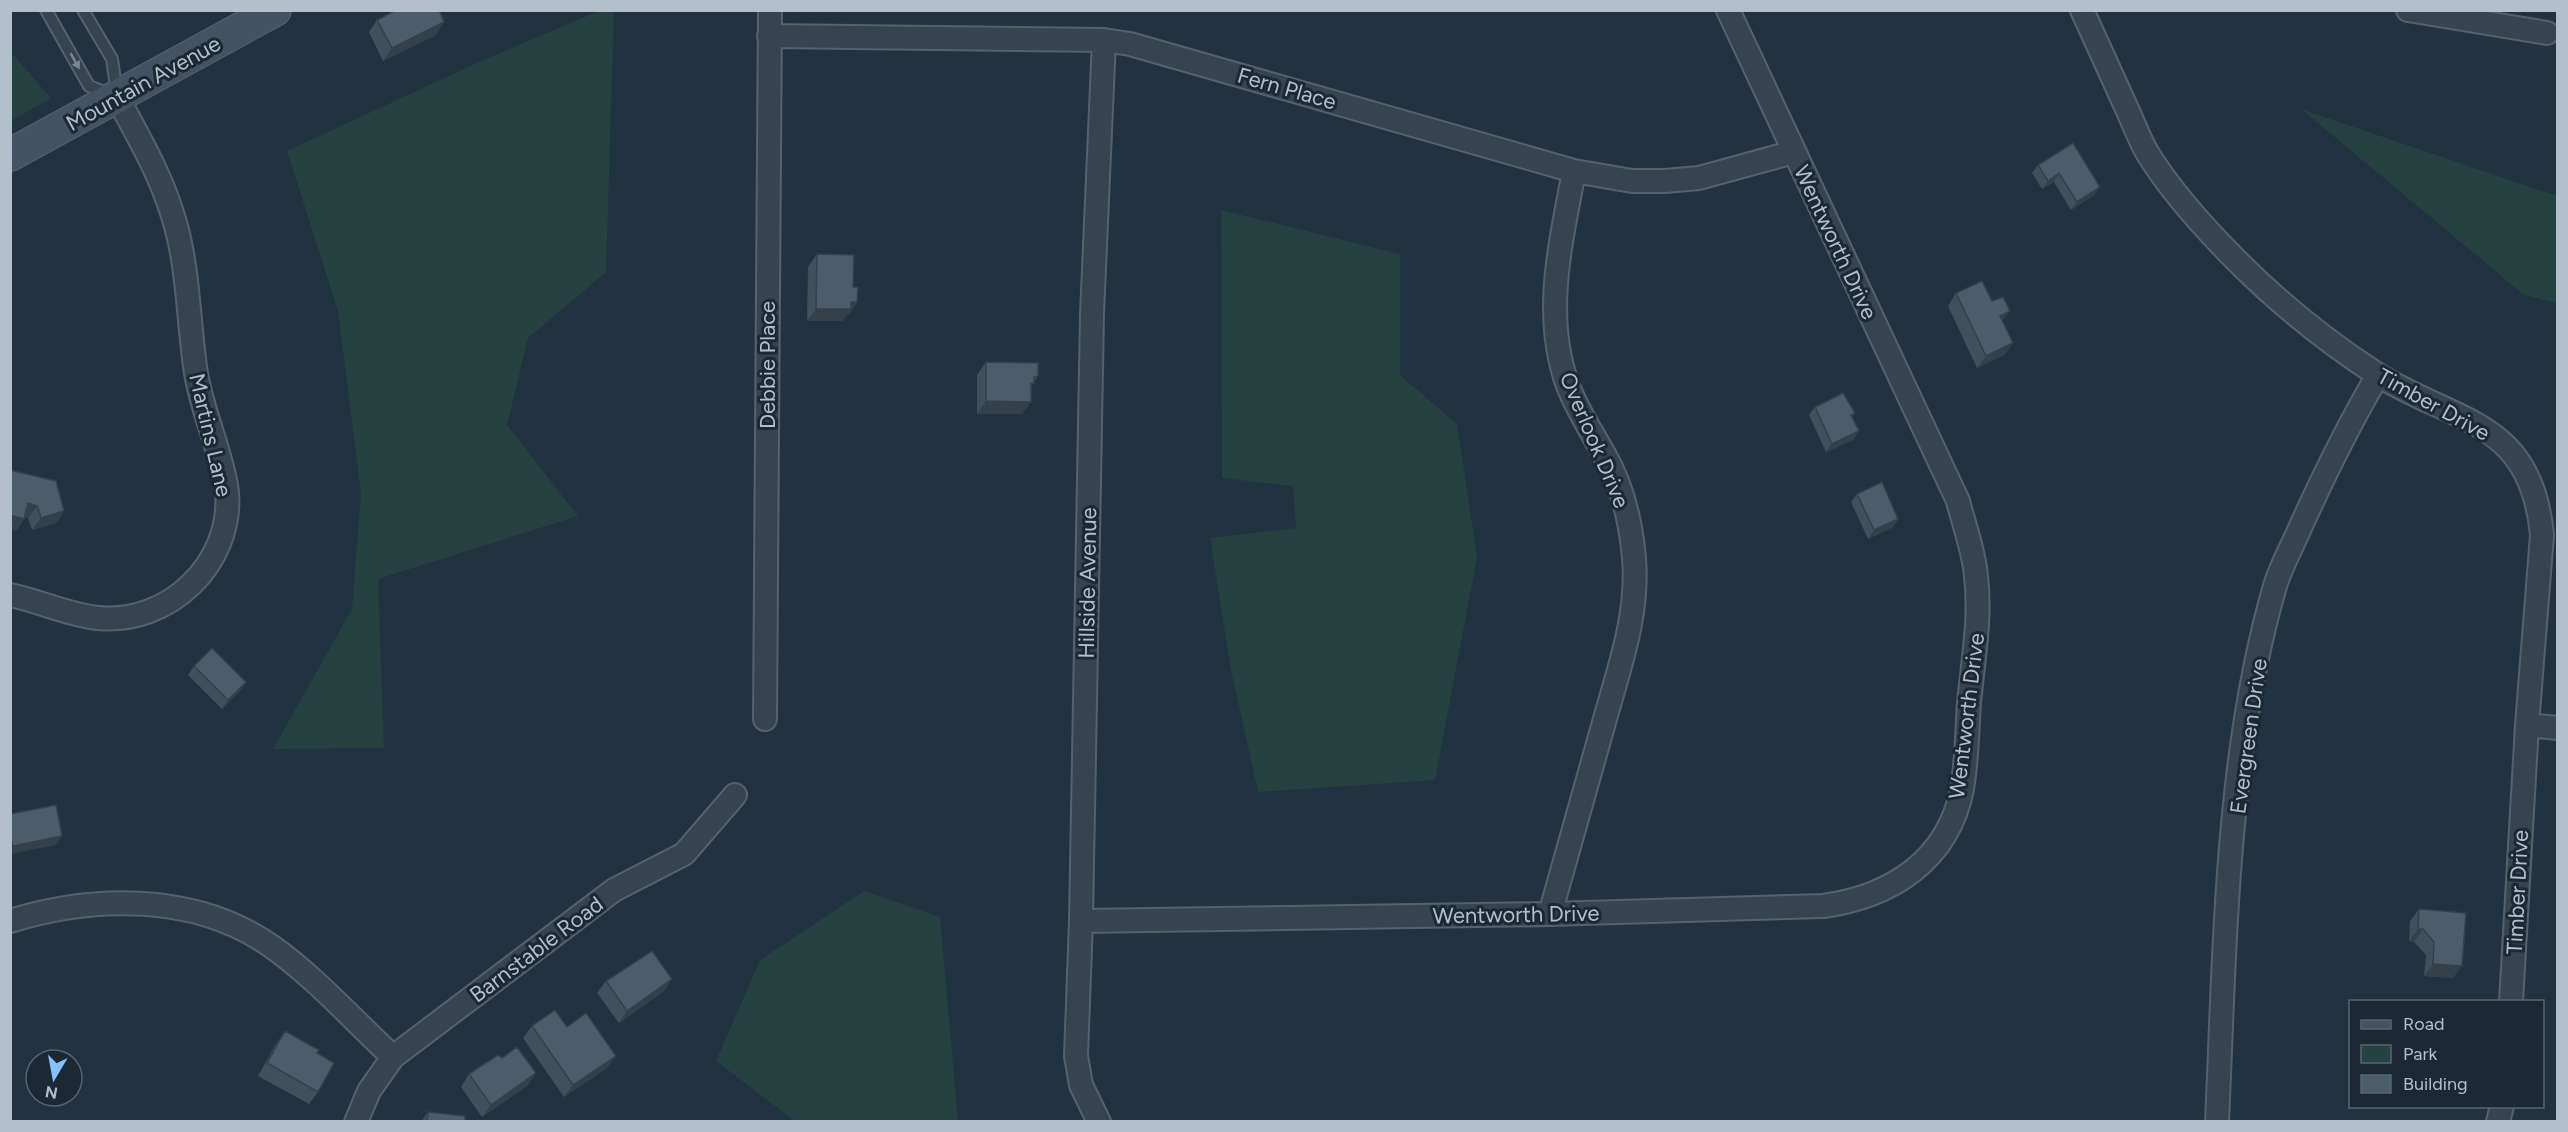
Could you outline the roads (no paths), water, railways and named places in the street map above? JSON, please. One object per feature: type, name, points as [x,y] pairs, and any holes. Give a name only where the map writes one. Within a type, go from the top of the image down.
[{"type":"main road","name":"Mountain Avenue","points":[[10,155],[276,10]]},
{"type":"street","name":"Debbie Place","points":[[765,719],[770,10]]},
{"type":"street","name":"Wentworth Drive","points":[[1081,921],[1550,914],[1822,906],[1853,902],[1882,892],[1908,876],[1939,843],[1959,801],[1977,614],[1976,575],[1958,501],[1728,10]]},
{"type":"street","name":"Timber Drive","points":[[2082,10],[2148,154],[2171,186],[2238,262],[2308,326],[2379,375],[2486,428],[2511,450],[2532,484],[2539,509],[2542,535],[2527,725],[2511,1000]]},
{"type":"street","points":[[2408,10],[2547,33]]},
{"type":"street","name":"Fern Place","points":[[769,36],[1104,40],[1170,54],[1574,171],[1632,181],[1699,178],[1794,152]]},
{"type":"street","name":"Hillside Avenue","points":[[1099,1122],[1081,1085],[1077,1065],[1092,314],[1104,40]]},
{"type":"street","name":"Martins Lane","points":[[10,595],[100,618],[126,617],[150,611],[173,599],[202,574],[216,553],[223,532],[227,491],[196,375],[174,219],[158,173],[117,97]]},
{"type":"street","name":"Overlook Drive","points":[[1550,914],[1626,643],[1635,586],[1632,541],[1625,506],[1605,455],[1590,432],[1567,384],[1556,331],[1555,278],[1574,171]]},
{"type":"street","name":"Evergreen Drive","points":[[2217,1122],[2225,945],[2235,817],[2253,683],[2276,585],[2344,434],[2379,375]]},
{"type":"street","points":[[2527,725],[2558,728]]},
{"type":"street","name":"Barnstable Road","points":[[356,1122],[369,1091],[393,1057],[614,890],[684,854],[735,795]]},
{"type":"street","points":[[10,921],[58,909],[113,902],[153,904],[189,911],[232,925],[270,945],[393,1057]]},
{"type":"lane","points":[[46,10],[89,86],[117,97],[112,59],[83,10]]}]
